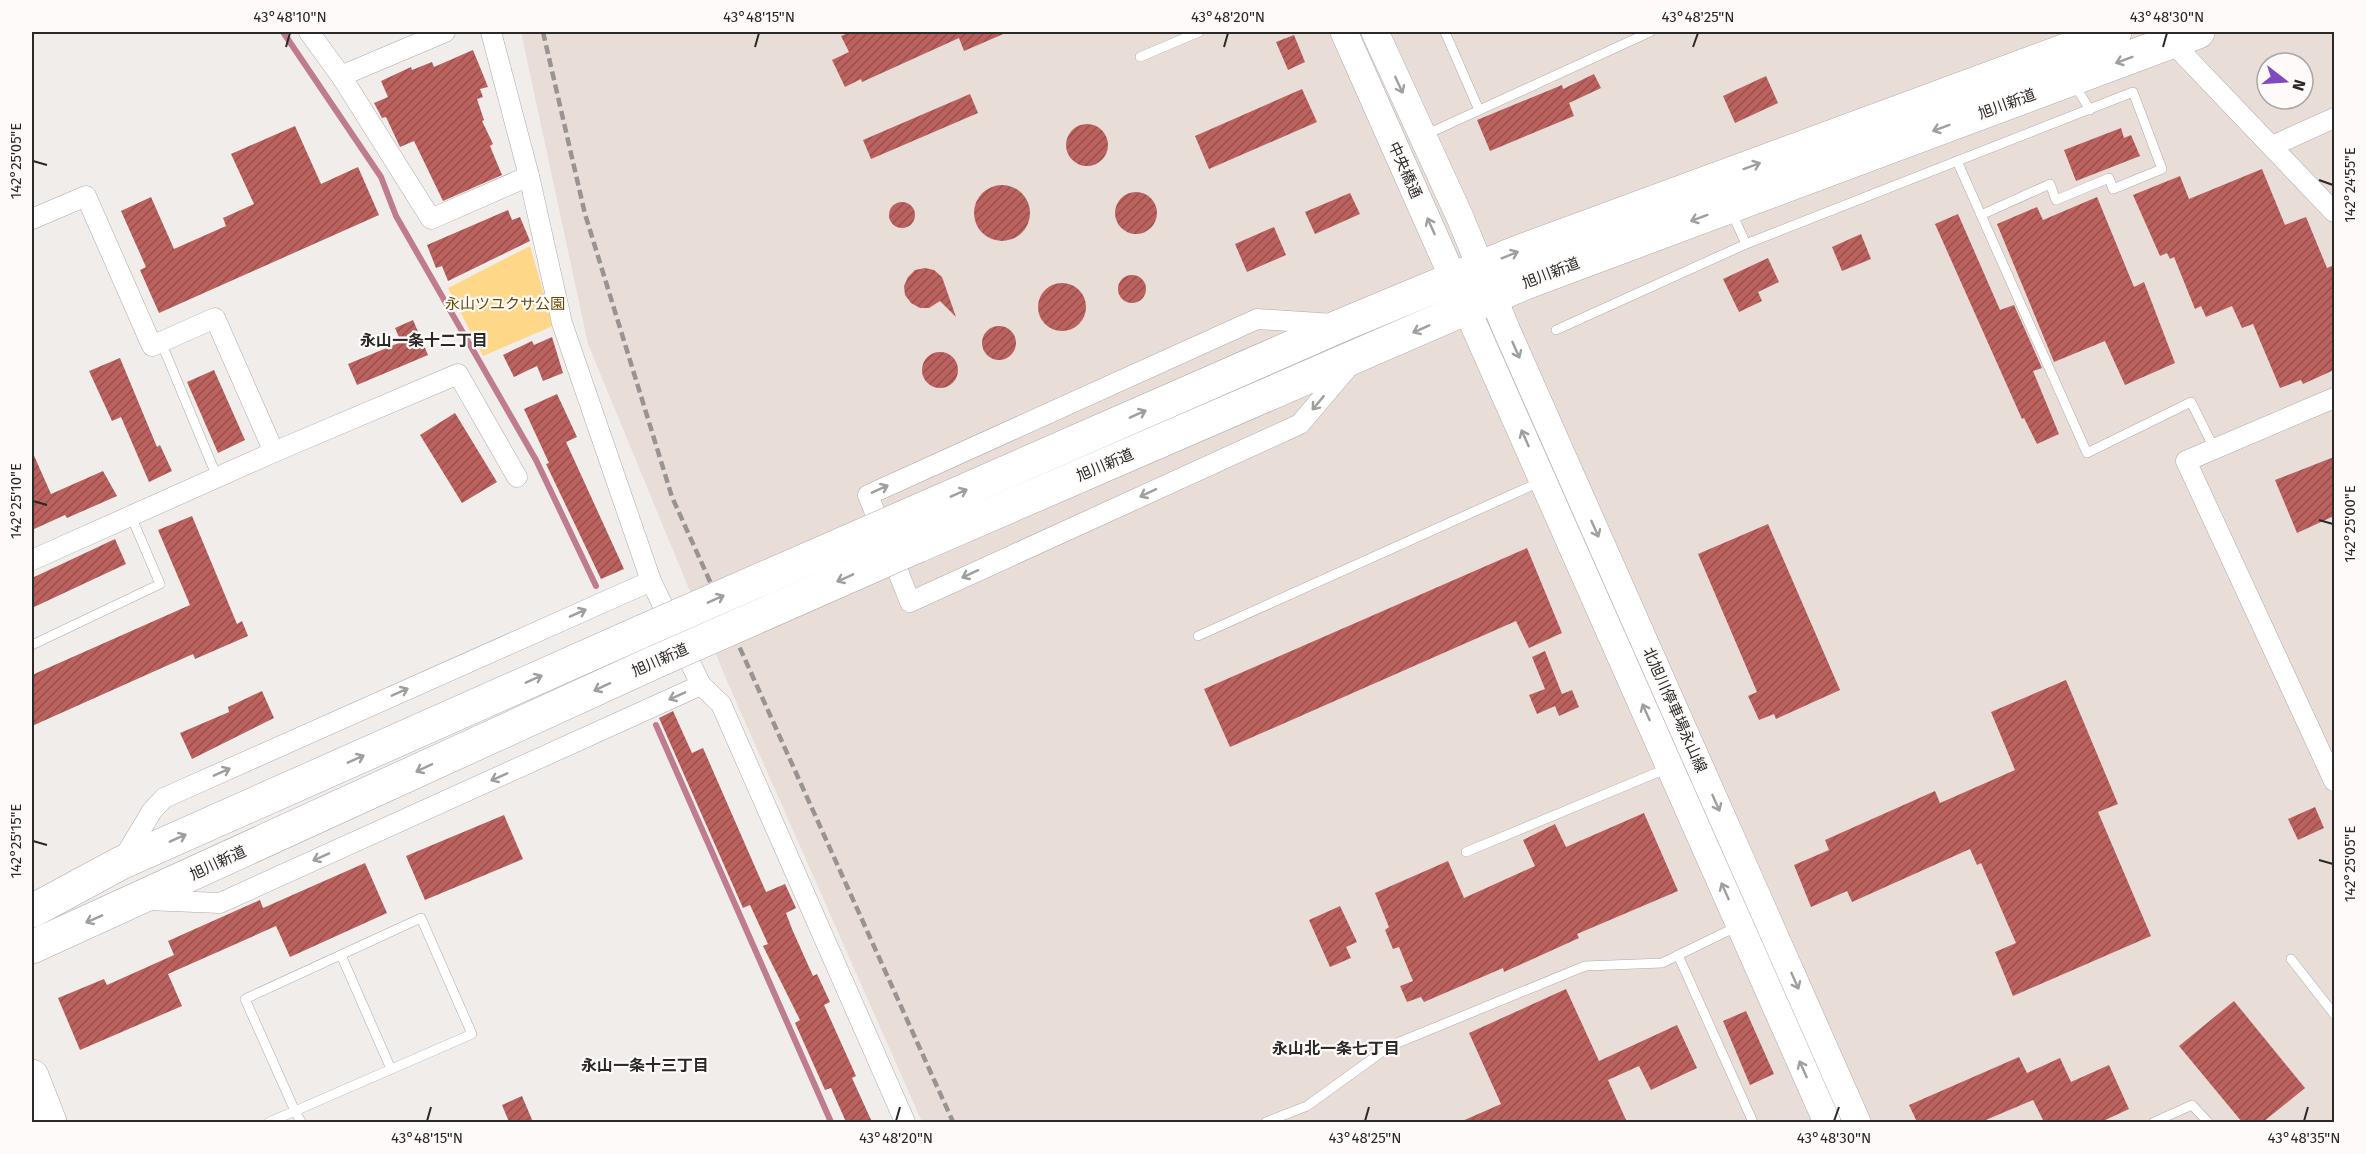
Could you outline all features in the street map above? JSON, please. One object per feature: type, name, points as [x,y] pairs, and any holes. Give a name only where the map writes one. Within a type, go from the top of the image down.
[{"type":"highway","name":"旭川新道","points":[[32,911],[121,863],[643,631],[912,531],[1356,358],[1474,288],[2115,32]]},
{"type":"highway","name":"旭川新道","points":[[32,947],[655,662],[912,531],[1342,325],[1474,288],[1729,207],[2072,80],[2177,35]]},
{"type":"highway","points":[[32,1077],[50,1122]]},
{"type":"main road","name":"中央橋通","points":[[1344,32],[1474,288]]},
{"type":"main road","name":"中央橋通","points":[[1375,32],[1423,136],[1474,288]]},
{"type":"main road","name":"北旭川停車場永山線","points":[[1474,288],[1544,480],[1618,615],[1670,767],[1857,1122]]},
{"type":"main road","name":"北旭川停車場永山線","points":[[1474,288],[1752,919],[1827,1122]]},
{"type":"street","points":[[309,32],[341,76],[431,219],[529,176]]},
{"type":"street","points":[[341,76],[445,32]]},
{"type":"street","points":[[491,32],[529,176],[562,323],[651,580],[701,685],[721,704],[905,1122]]},
{"type":"street","points":[[2177,35],[2272,146],[2334,212]]},
{"type":"street","points":[[2272,146],[2334,118]]},
{"type":"street","points":[[32,219],[86,196],[152,346],[215,318],[274,452]]},
{"type":"street","points":[[1342,325],[1257,319],[868,495],[910,602],[1300,424],[1356,358]]},
{"type":"street","points":[[32,560],[274,452],[458,374],[517,477]]},
{"type":"street","points":[[2334,398],[2186,461],[2334,781]]},
{"type":"street","points":[[121,863],[152,811],[164,798],[651,580]]},
{"type":"street","points":[[138,900],[220,903],[701,685]]},
{"type":"lane","points":[[1140,57],[1198,32]]},
{"type":"lane","points":[[1444,32],[1479,110]]},
{"type":"lane","points":[[1423,136],[1650,32]]},
{"type":"lane","points":[[2072,80],[2090,110]]},
{"type":"lane","points":[[1556,330],[1746,244],[2133,92],[2162,170],[2113,189],[2109,178],[2056,200],[2050,184],[1981,215]]},
{"type":"lane","points":[[1957,161],[2087,453],[2191,402],[2215,450]]},
{"type":"lane","points":[[1729,207],[1746,244]]},
{"type":"lane","points":[[161,342],[218,477]]},
{"type":"lane","points":[[1198,636],[1544,480]]},
{"type":"lane","points":[[32,645],[160,584],[131,516]]},
{"type":"lane","points":[[1466,852],[1670,767]]},
{"type":"lane","points":[[269,1122],[295,1111],[472,1034],[421,918],[245,999],[295,1111],[301,1122]]},
{"type":"lane","points":[[1266,1122],[1307,1106],[1390,1046],[1585,966],[1662,963],[1752,919]]},
{"type":"lane","points":[[341,955],[391,1069]]},
{"type":"lane","points":[[1678,955],[1753,1122]]},
{"type":"lane","points":[[2291,959],[2334,1014]]},
{"type":"lane","points":[[2154,1122],[2192,1105],[2208,1122]]},
{"type":"shaded area","points":[[521,32],[2334,32],[2334,1122],[922,1122],[727,681],[588,344]]},
{"type":"green space","name":"永山ツユクサ公園","points":[[530,246],[553,326],[483,356],[448,288]]},
{"type":"building","points":[[850,32],[1008,32],[964,51],[959,38],[862,82],[861,79],[845,87],[832,60],[849,52],[841,36]]},
{"type":"building","points":[[1294,35],[1305,62],[1288,70],[1276,42]]},
{"type":"building","points":[[473,50],[488,87],[480,89],[483,97],[477,99],[484,120],[482,121],[493,144],[490,146],[502,175],[443,201],[414,141],[400,147],[386,117],[382,118],[374,103],[388,97],[381,81],[411,67],[412,70],[432,62],[434,67]]},
{"type":"building","points":[[1594,74],[1601,88],[1569,103],[1574,116],[1490,151],[1477,120],[1562,85],[1563,89]]},
{"type":"building","points":[[1766,76],[1778,103],[1735,123],[1723,96]]},
{"type":"building","points":[[1302,89],[1317,122],[1209,169],[1195,136]]},
{"type":"building","points":[[970,94],[978,113],[871,159],[863,140]]},
{"type":"building","points":[[1087,124],[1095,125],[1102,130],[1107,137],[1107,153],[1102,160],[1095,165],[1087,166],[1079,165],[1072,160],[1067,153],[1066,145],[1067,137],[1072,130],[1079,125]]},
{"type":"building","points":[[295,126],[321,184],[358,167],[379,215],[159,313],[140,270],[146,267],[121,211],[151,197],[174,249],[226,226],[223,218],[254,204],[231,154]]},
{"type":"building","points":[[2121,128],[2124,138],[2131,135],[2140,156],[2076,181],[2064,150]]},
{"type":"building","points":[[2262,169],[2285,225],[2306,217],[2327,268],[2334,265],[2334,370],[2303,384],[2301,380],[2280,388],[2253,324],[2242,328],[2232,306],[2206,317],[2201,306],[2195,309],[2174,257],[2170,259],[2167,253],[2160,256],[2133,195],[2180,176],[2189,199]]},
{"type":"building","points":[[1002,185],[1013,187],[1022,193],[1028,202],[1030,213],[1028,224],[1022,233],[1013,239],[1002,241],[991,239],[982,233],[976,224],[974,213],[976,202],[982,193],[991,187]]},
{"type":"building","points":[[1136,192],[1151,198],[1157,213],[1151,228],[1136,234],[1121,228],[1115,213],[1121,198]]},
{"type":"building","points":[[1350,193],[1360,214],[1315,234],[1305,212]]},
{"type":"building","points":[[2097,197],[2134,287],[2144,282],[2175,363],[2125,385],[2105,341],[2054,362],[1997,224],[2037,207],[2043,220]]},
{"type":"building","points":[[902,202],[911,206],[915,215],[911,224],[902,228],[893,224],[889,215],[893,206]]},
{"type":"building","points":[[508,210],[512,220],[520,217],[530,241],[448,281],[442,266],[436,268],[427,245]]},
{"type":"building","points":[[1958,214],[2000,310],[2014,305],[2042,368],[2033,371],[2059,434],[2037,444],[2024,418],[2022,419],[1935,224]]},
{"type":"building","points":[[1274,227],[1286,255],[1247,272],[1235,244]]},
{"type":"building","points":[[1861,234],[1871,259],[1842,271],[1832,247]]},
{"type":"building","points":[[1768,258],[1779,282],[1758,292],[1762,301],[1739,312],[1723,279]]},
{"type":"building","points":[[925,268],[934,270],[942,277],[956,317],[940,301],[929,308],[920,308],[911,303],[905,295],[904,286],[908,277],[915,270]]},
{"type":"building","points":[[1132,275],[1142,279],[1146,289],[1142,299],[1132,303],[1122,299],[1118,289],[1122,279]]},
{"type":"building","points":[[1062,283],[1079,290],[1086,307],[1079,324],[1062,331],[1045,324],[1038,307],[1045,290]]},
{"type":"building","points":[[413,320],[428,355],[357,385],[348,364],[401,342],[395,328]]},
{"type":"building","points":[[999,326],[1011,331],[1016,343],[1011,355],[999,360],[987,355],[982,343],[987,331]]},
{"type":"building","points":[[552,337],[563,373],[543,381],[537,366],[514,377],[503,355],[532,341],[534,345]]},
{"type":"building","points":[[940,352],[952,358],[958,370],[952,382],[940,388],[928,382],[922,370],[928,358]]},
{"type":"building","points":[[120,358],[157,447],[160,445],[172,471],[149,482],[121,417],[112,421],[89,371]]},
{"type":"building","points":[[214,370],[245,440],[218,453],[187,382]]},
{"type":"building","points":[[557,394],[577,437],[566,442],[624,569],[601,579],[546,464],[549,463],[524,409]]},
{"type":"building","points":[[455,413],[497,482],[462,503],[420,435]]},
{"type":"building","points":[[32,451],[51,494],[103,471],[117,496],[67,518],[65,515],[32,530]]},
{"type":"building","points":[[2334,457],[2334,516],[2297,533],[2275,480]]},
{"type":"building","points":[[192,516],[237,624],[242,621],[248,636],[195,659],[193,654],[32,726],[32,675],[190,605],[158,530]]},
{"type":"building","points":[[1768,524],[1840,690],[1776,719],[1774,714],[1759,720],[1748,696],[1757,692],[1698,554]]},
{"type":"building","points":[[115,539],[126,564],[32,608],[32,578]]},
{"type":"building","points":[[1527,548],[1562,633],[1529,648],[1516,621],[1230,747],[1204,689]]},
{"type":"building","points":[[1545,651],[1562,694],[1572,690],[1579,707],[1559,716],[1555,706],[1537,714],[1529,695],[1545,689],[1532,657]]},
{"type":"building","points":[[2066,680],[2118,804],[2098,812],[2151,936],[2013,996],[1995,952],[2016,943],[1981,863],[1977,865],[1970,849],[1852,902],[1847,891],[1811,907],[1794,865],[1829,850],[1825,840],[1935,791],[1940,803],[2015,770],[1991,712]]},
{"type":"building","points":[[262,691],[274,718],[192,759],[180,733],[229,712],[228,707]]},
{"type":"building","points":[[673,711],[692,753],[703,748],[766,892],[785,884],[796,908],[786,913],[813,976],[817,974],[830,1002],[824,1005],[856,1076],[852,1078],[872,1122],[846,1122],[831,1088],[825,1090],[795,1023],[800,1020],[763,946],[768,944],[750,905],[743,908],[659,718]]},
{"type":"building","points":[[2315,807],[2324,828],[2298,840],[2288,819]]},
{"type":"building","points":[[1644,813],[1678,891],[1577,934],[1579,938],[1504,972],[1503,968],[1424,1002],[1421,997],[1407,1002],[1400,986],[1413,981],[1399,947],[1393,949],[1385,930],[1389,927],[1375,893],[1448,861],[1464,898],[1535,866],[1523,840],[1555,824],[1566,847]]},
{"type":"building","points":[[504,815],[523,859],[425,900],[406,856]]},
{"type":"building","points":[[365,863],[387,913],[290,957],[276,926],[168,974],[182,1006],[80,1050],[58,998],[104,979],[107,985],[174,955],[168,941],[260,900],[263,908]]},
{"type":"building","points":[[1340,906],[1357,942],[1346,947],[1351,958],[1330,967],[1309,920]]},
{"type":"building","points":[[1566,989],[1599,1061],[1677,1025],[1697,1068],[1651,1090],[1639,1066],[1608,1080],[1627,1122],[1460,1122],[1501,1104],[1469,1033]]},
{"type":"building","points":[[2234,1001],[2305,1088],[2263,1122],[2242,1122],[2179,1046]]},
{"type":"building","points":[[1746,1011],[1774,1074],[1750,1085],[1723,1021]]},
{"type":"building","points":[[2019,1057],[2027,1073],[2060,1058],[2071,1082],[2109,1065],[2129,1109],[2101,1122],[2044,1122],[2033,1100],[1981,1122],[1917,1122],[1909,1105]]},
{"type":"building","points":[[522,1096],[533,1122],[509,1122],[502,1105]]},
{"type":"waterway","points":[[283,32],[381,177],[396,216],[536,460],[596,586]]},
{"type":"waterway","points":[[656,725],[831,1122]]},
{"type":"railway","points":[[543,32],[585,214],[672,497],[953,1122]]},
{"type":"district","name":"永山一条十二丁目","points":[[424,340]]},
{"type":"district","name":"永山北一条七丁目","points":[[1336,1048]]},
{"type":"district","name":"永山一条十三丁目","points":[[645,1065]]}]
